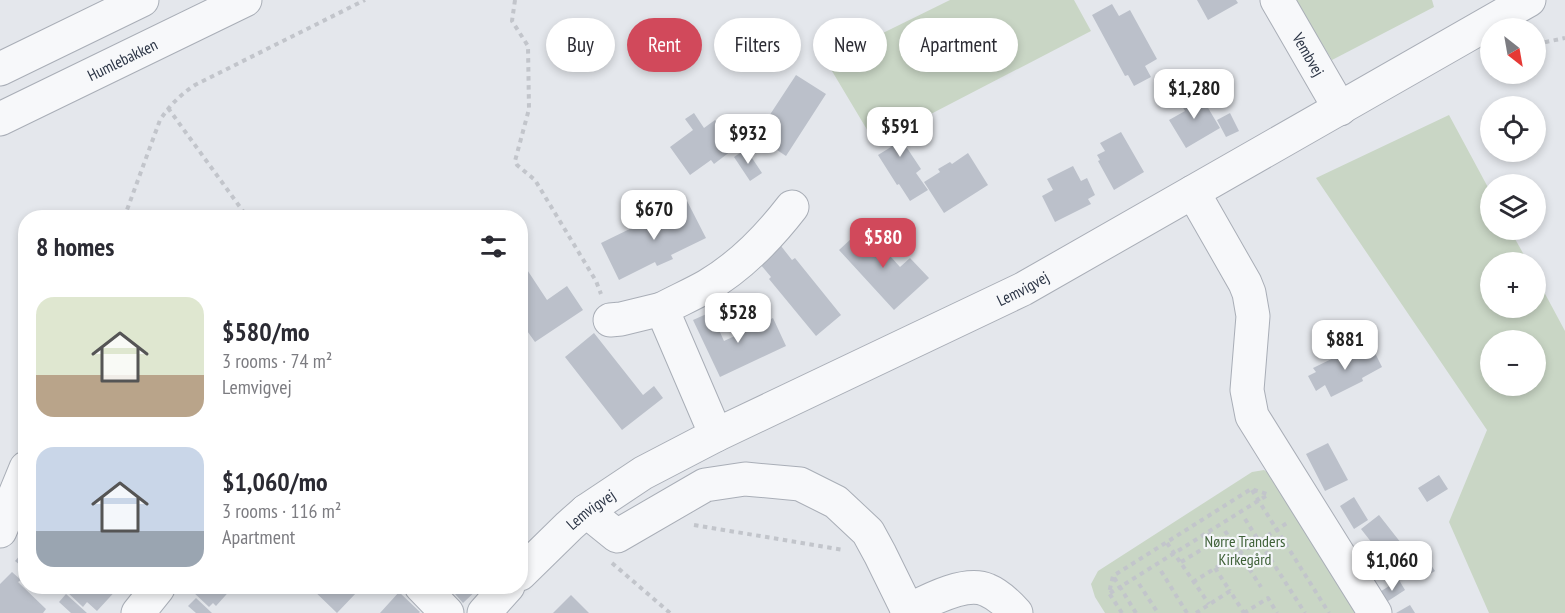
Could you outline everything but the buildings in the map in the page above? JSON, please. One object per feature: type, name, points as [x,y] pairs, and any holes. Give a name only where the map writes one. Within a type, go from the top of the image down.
[{"type":"street","points":[[0,69],[142,0]]},
{"type":"street","name":"Humlebakken","points":[[0,119],[245,0]]},
{"type":"street","name":"Vembvej","points":[[1277,0],[1340,109]]},
{"type":"street","name":"Lemvigvej","points":[[528,566],[586,511],[643,473],[716,435],[1023,289],[1529,0]]},
{"type":"street","points":[[1193,192],[1249,293],[1253,316],[1247,390],[1252,416],[1375,613]]},
{"type":"street","points":[[610,320],[662,309],[708,286],[743,261],[792,207]]},
{"type":"street","points":[[662,309],[716,435]]},
{"type":"street","points":[[586,511],[617,536],[705,485],[745,479],[800,484],[836,502],[868,532],[908,612],[942,594],[965,587],[985,588],[1003,599],[1016,613]]},
{"type":"street","points":[[0,531],[18,487]]},
{"type":"street","points":[[138,613],[153,594]]},
{"type":"street","points":[[429,594],[447,613]]},
{"type":"path","points":[[127,210],[160,120],[180,95],[195,85],[365,0]]},
{"type":"path","points":[[515,0],[512,21],[528,46],[529,109],[515,160],[517,165],[535,180],[572,240],[596,281],[610,320]]},
{"type":"path","points":[[1546,42],[1565,38]]},
{"type":"path","points":[[168,108],[242,210]]},
{"type":"path","points":[[1251,489],[1329,613]]},
{"type":"path","points":[[1122,613],[1109,593],[1113,576],[1251,489],[1269,494],[1275,504]]},
{"type":"path","points":[[1109,593],[1269,494]]},
{"type":"path","points":[[657,514],[671,521],[855,551]]},
{"type":"path","points":[[1245,519],[1305,613]]},
{"type":"path","points":[[1193,582],[1287,523]]},
{"type":"path","points":[[1225,531],[1261,587]]},
{"type":"path","points":[[1181,562],[1214,542],[1208,532]]},
{"type":"path","points":[[1167,543],[1209,604]]},
{"type":"path","points":[[611,562],[670,613]]},
{"type":"path","points":[[1215,568],[1244,613],[1268,598],[1277,613]]},
{"type":"path","points":[[1161,571],[1187,613]]},
{"type":"path","points":[[1113,576],[1136,613]]},
{"type":"path","points":[[1139,584],[1158,613]]},
{"type":"path","points":[[1196,613],[1230,591]]},
{"type":"green space","points":[[950,0],[1074,0],[1091,31],[1018,69],[1018,18],[913,18]]},
{"type":"green space","points":[[1295,0],[1432,0],[1434,7],[1332,60]]},
{"type":"green space","points":[[899,25],[899,72],[1012,72],[875,143],[833,72],[887,72],[887,31]]},
{"type":"green space","points":[[1449,115],[1481,174],[1480,240],[1516,240],[1522,252],[1480,252],[1480,318],[1546,318],[1546,296],[1565,331],[1565,613],[1489,613],[1449,522],[1487,430],[1316,178]]},
{"type":"green space","name":"Nørre Tranders Kirkegård","points":[[1264,470],[1275,478],[1356,613],[1105,613],[1095,597],[1091,584],[1098,571],[1252,472]]}]
